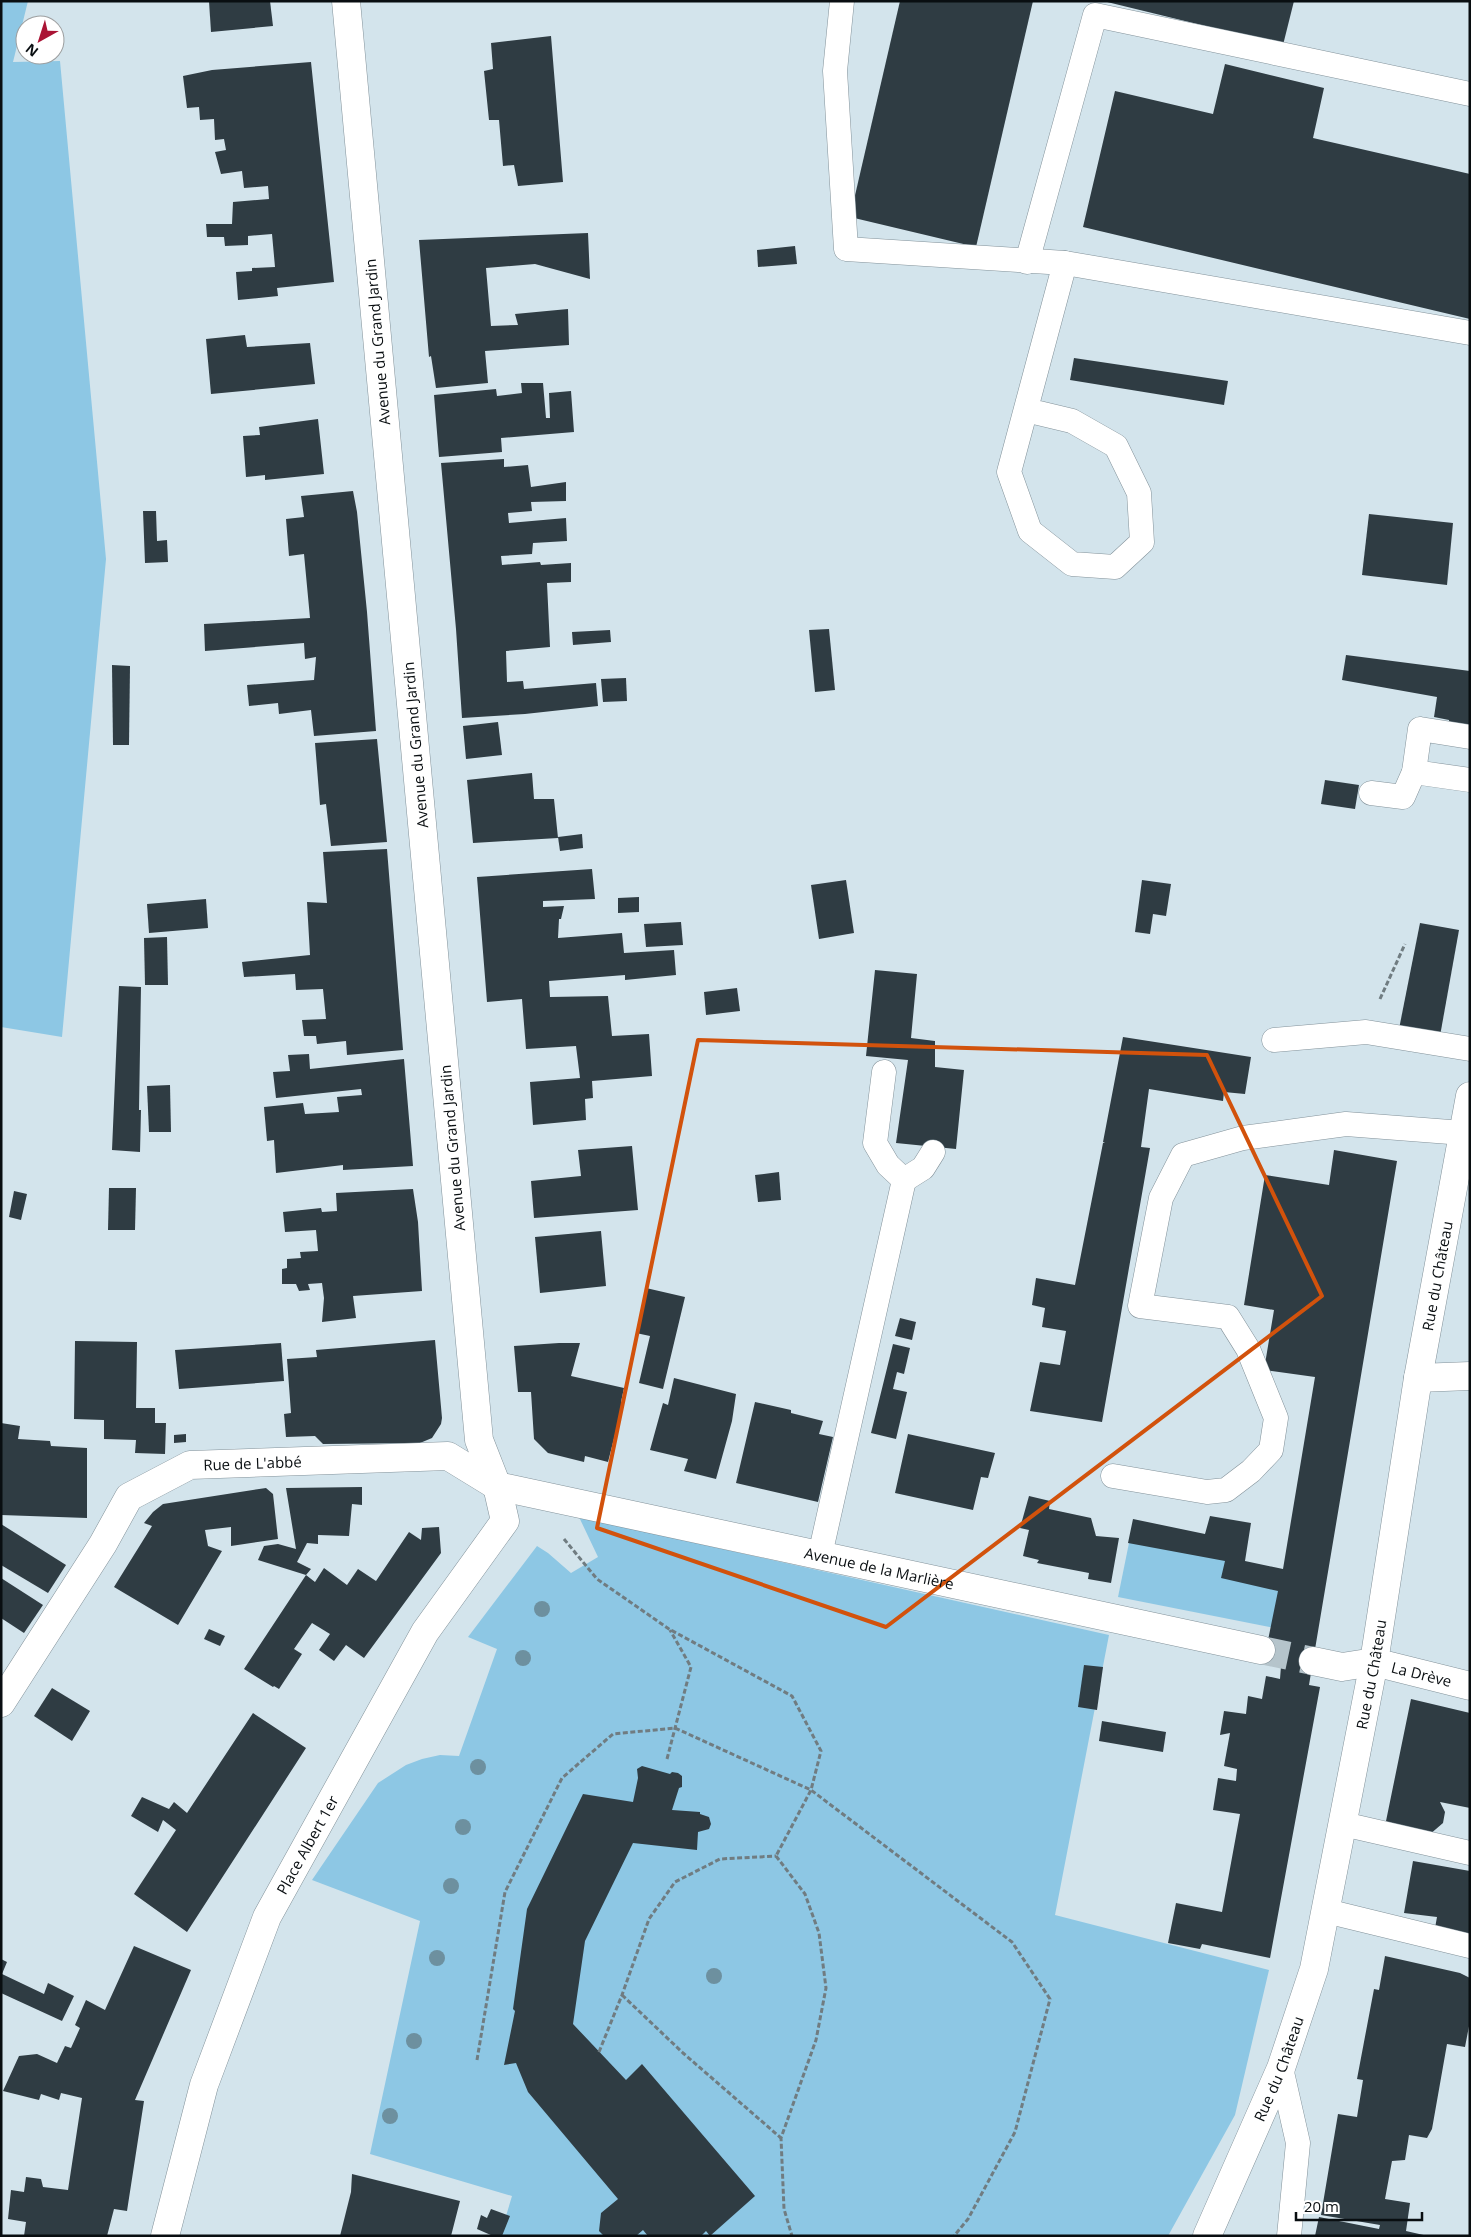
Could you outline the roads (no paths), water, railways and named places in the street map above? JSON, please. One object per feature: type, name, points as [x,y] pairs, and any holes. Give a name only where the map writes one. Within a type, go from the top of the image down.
[{"type":"street","name":"Avenue du Grand Jardin","points":[[346,1],[479,1440],[497,1486]]},
{"type":"street","name":"Rue du Château","points":[[1207,2236],[1281,2068],[1314,1969],[1374,1662],[1418,1378],[1470,1096]]},
{"type":"street","points":[[1418,1378],[1470,1376]]},
{"type":"street","name":"Rue de L'abbé","points":[[1,1703],[103,1544],[129,1497],[190,1465],[448,1456],[497,1486]]},
{"type":"street","name":"Avenue de la Marlière","points":[[497,1486],[1261,1650]]},
{"type":"street","name":"Place Albert 1er","points":[[166,2236],[204,2085],[267,1917],[425,1632],[505,1521],[497,1486]]},
{"type":"street","points":[[1313,1662],[1342,1667],[1374,1662]]},
{"type":"street","name":"La Drève","points":[[1374,1662],[1470,1686]]},
{"type":"lane","points":[[842,1],[835,71],[846,249],[1065,263],[1470,333]]},
{"type":"lane","points":[[1027,262],[1095,15],[1470,94]]},
{"type":"lane","points":[[1026,410],[1072,421],[1116,446],[1139,493],[1142,542],[1115,567],[1072,564],[1030,531],[1009,472],[1065,263]]},
{"type":"lane","points":[[1371,793],[1403,797],[1414,772],[1420,729],[1470,737]]},
{"type":"lane","points":[[1414,772],[1470,780]]},
{"type":"lane","points":[[1274,1040],[1366,1032],[1470,1048]]},
{"type":"lane","points":[[884,1072],[875,1143],[888,1165],[904,1180]]},
{"type":"lane","points":[[1113,1476],[1207,1492],[1226,1490],[1251,1471],[1271,1450],[1276,1418],[1248,1349],[1228,1317],[1140,1306],[1161,1198],[1183,1155],[1243,1138],[1346,1124],[1463,1133]]},
{"type":"lane","points":[[820,1555],[904,1180],[923,1168],[933,1152]]},
{"type":"lane","points":[[1342,1824],[1470,1853]]},
{"type":"lane","points":[[1326,1911],[1470,1946]]},
{"type":"lane","points":[[1281,2068],[1298,2143],[1289,2236]]},
{"type":"tunnel","points":[[1261,1650],[1313,1661]]}]
